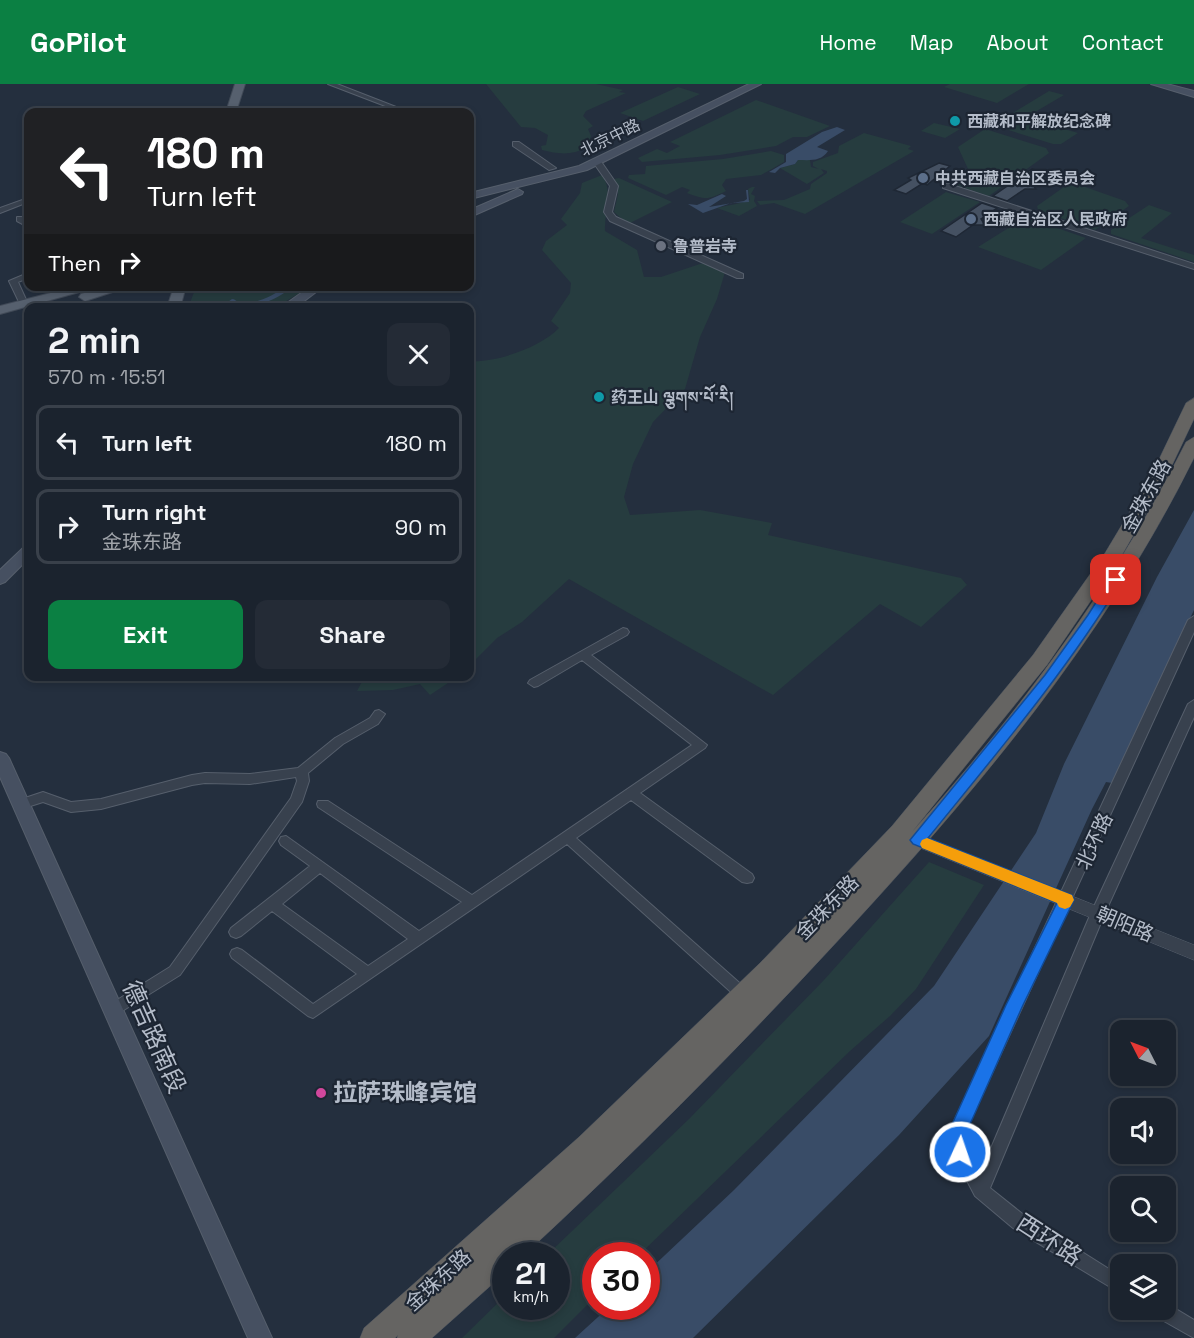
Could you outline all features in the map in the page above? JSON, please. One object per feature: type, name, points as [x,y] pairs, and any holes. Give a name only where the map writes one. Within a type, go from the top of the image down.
[{"type":"highway","name":"金珠东路","points":[[374,1338],[588,1145],[908,836],[1040,660],[1093,584],[1158,478],[1194,403]]},
{"type":"highway","name":"金珠东路","points":[[411,1338],[502,1257],[761,1009],[908,836],[1049,679],[1093,618],[1168,494],[1194,442]]},
{"type":"main road","points":[[232,108],[240,84]]},
{"type":"main road","name":"北京中路","points":[[582,156],[739,84]]},
{"type":"main road","name":"北京中路","points":[[474,189],[597,162],[756,84]]},
{"type":"main road","points":[[1156,84],[1194,94]]},
{"type":"main road","name":"北京中路","points":[[474,195],[555,171],[572,160]]},
{"type":"main road","points":[[474,212],[555,171]]},
{"type":"main road","points":[[42,303],[79,291]]},
{"type":"main road","points":[[62,303],[106,291]]},
{"type":"main road","points":[[293,303],[311,291]]},
{"type":"main road","points":[[0,310],[24,308]]},
{"type":"main road","points":[[0,318],[24,309]]},
{"type":"main road","points":[[0,579],[24,555]]},
{"type":"main road","name":"德吉路南段","points":[[0,758],[260,1338]]},
{"type":"street","points":[[331,84],[393,108]]},
{"type":"street","points":[[382,108],[387,106]]},
{"type":"street","points":[[516,144],[555,171]]},
{"type":"street","points":[[597,162],[614,186],[608,212],[613,219],[740,276]]},
{"type":"street","points":[[946,186],[1194,267]]},
{"type":"street","points":[[0,211],[24,202]]},
{"type":"street","points":[[20,219],[24,222]]},
{"type":"street","points":[[24,277],[13,281],[24,304]]},
{"type":"street","name":"北环路","points":[[981,1191],[960,1152],[958,1131],[1061,898],[1194,620]]},
{"type":"street","points":[[534,683],[623,632]]},
{"type":"street","points":[[237,954],[313,1012],[701,745],[583,655]]},
{"type":"street","points":[[981,1191],[1098,913],[1194,704]]},
{"type":"street","points":[[21,804],[43,797],[71,807],[101,804],[199,779],[250,779],[301,772],[339,741],[374,721],[379,714]]},
{"type":"street","points":[[114,1009],[175,971],[297,799],[303,781],[301,772]]},
{"type":"street","points":[[631,793],[747,878]]},
{"type":"street","points":[[323,804],[472,902]]},
{"type":"street","name":"朝阳路","points":[[908,836],[1194,953]]},
{"type":"street","points":[[567,837],[761,1009]]},
{"type":"street","points":[[286,841],[420,939]]},
{"type":"street","points":[[236,932],[319,866]]},
{"type":"street","points":[[272,904],[368,974]]},
{"type":"street","name":"西环路","points":[[981,1191],[1019,1222],[1110,1279]]},
{"type":"street","points":[[1176,1319],[1194,1330]]},
{"type":"green space","points":[[486,84],[596,84],[623,90],[619,92],[626,93],[586,111],[583,116],[593,126],[588,129],[591,136],[587,147],[576,152],[559,153],[542,150],[541,146],[546,145],[548,135],[535,128],[521,127]]},
{"type":"green space","points":[[950,84],[1029,84],[997,103],[944,87]]},
{"type":"green space","points":[[678,87],[700,94],[643,121],[620,113]]},
{"type":"green space","points":[[1049,91],[1064,95],[1035,112],[1037,116],[1033,120],[1078,133],[1061,144],[1053,144],[1002,128],[998,122]]},
{"type":"green space","points":[[756,100],[830,126],[807,137],[793,137],[776,146],[720,155],[642,162],[638,158],[657,149],[667,153],[680,146],[670,142]]},
{"type":"green space","points":[[934,123],[960,129],[945,138],[921,131]]},
{"type":"green space","points":[[985,129],[1046,148],[1049,153],[989,196],[959,186],[958,184],[976,172],[968,169],[958,147]]},
{"type":"green space","points":[[864,133],[911,146],[908,149],[914,151],[805,214],[774,203],[760,205],[757,201],[784,200],[810,189],[811,184],[827,171],[821,169],[824,173],[807,184],[780,168],[795,164],[798,160],[810,160],[811,167],[819,169],[813,166],[813,162],[838,153],[839,146]]},
{"type":"green space","points":[[771,151],[784,155],[784,162],[761,175],[726,179],[722,185],[726,191],[711,197],[703,198],[687,193],[690,190],[682,187],[666,195],[628,178],[629,175],[645,174],[646,166],[723,159]]},
{"type":"green space","points":[[602,175],[606,182],[608,195],[605,231],[637,250],[644,277],[661,277],[703,263],[725,272],[717,299],[700,337],[685,389],[653,422],[633,464],[624,497],[630,515],[700,510],[772,523],[768,535],[961,578],[967,585],[921,627],[880,604],[773,695],[569,579],[522,622],[497,638],[474,661],[474,361],[505,356],[530,347],[559,328],[551,321],[570,293],[571,283],[542,250],[546,241],[567,225],[561,219],[580,193],[582,183]]},
{"type":"green space","points":[[619,178],[672,202],[628,224],[614,212],[618,194],[614,179]]},
{"type":"green space","points":[[1071,182],[1125,201],[1129,206],[1095,230],[1038,210],[1037,206]]},
{"type":"green space","points":[[755,187],[751,194],[755,196],[754,201],[757,206],[739,216],[717,208],[750,200],[748,189]]},
{"type":"green space","points":[[946,192],[980,202],[932,234],[900,222]]},
{"type":"green space","points":[[1149,205],[1172,213],[1141,238],[1194,255],[1194,262],[1111,234],[1111,230]]},
{"type":"green space","points":[[1023,219],[1034,220],[1086,238],[1041,270],[978,247]]},
{"type":"green space","points":[[194,291],[303,291],[283,303],[190,303]]},
{"type":"green space","points":[[362,681],[451,681],[430,695],[420,684],[393,690],[357,691]]},
{"type":"green space","points":[[929,862],[984,885],[916,989],[652,1242],[582,1242],[582,1310],[554,1338],[462,1338],[492,1309],[492,1320],[570,1320],[570,1242],[561,1242],[689,1119],[824,980]]},
{"type":"water","points":[[837,127],[845,130],[817,147],[828,151],[822,157],[814,160],[798,160],[795,164],[780,168],[775,173],[769,172],[786,162],[786,154],[822,132]]},
{"type":"water","points":[[746,190],[748,190],[749,202],[733,203],[747,199]]},
{"type":"water","points":[[722,194],[726,196],[709,207],[730,203],[703,213],[688,204],[697,205]]},
{"type":"water","points":[[287,291],[267,302],[249,303],[269,297],[275,293]]},
{"type":"water","points":[[232,299],[243,303],[226,303]]},
{"type":"water","points":[[1194,510],[1194,610],[1112,783],[1106,782],[1092,809],[989,1036],[899,1135],[693,1338],[575,1338],[595,1320],[660,1320],[660,1260],[734,1190],[934,986],[1036,833],[1064,764],[1157,577]]},
{"type":"building","name":"中共西藏自治区委员会","points":[[939,163],[950,166],[927,185],[923,183],[906,194],[894,190],[911,180],[908,178]]},
{"type":"building","name":"西藏自治区人民政府","points":[[1032,169],[1047,174],[1032,184],[1036,189],[1025,189],[1007,201],[993,196]]},
{"type":"building","name":"西藏自治区人民政府","points":[[982,203],[997,208],[981,219],[985,225],[973,225],[956,237],[941,231]]},
{"type":"slow traffic","points":[[927,844],[1066,900],[1065,902]]},
{"type":"place","name":"西藏和平解放纪念碑","points":[[955,121]]},
{"type":"place","name":"中共西藏自治区委员会","points":[[923,178]]},
{"type":"place","name":"西藏自治区人民政府","points":[[971,219]]},
{"type":"place","name":"鲁普岩寺","points":[[661,246]]},
{"type":"place","name":"药王山 ལྕགས་པོ་རི།","points":[[599,397]]},
{"type":"place","name":"拉萨珠峰宾馆","points":[[321,1093]]},
{"type":"route","points":[[960,1152],[958,1131],[1066,900],[918,840],[1049,679],[1093,618],[1116,580]]}]
